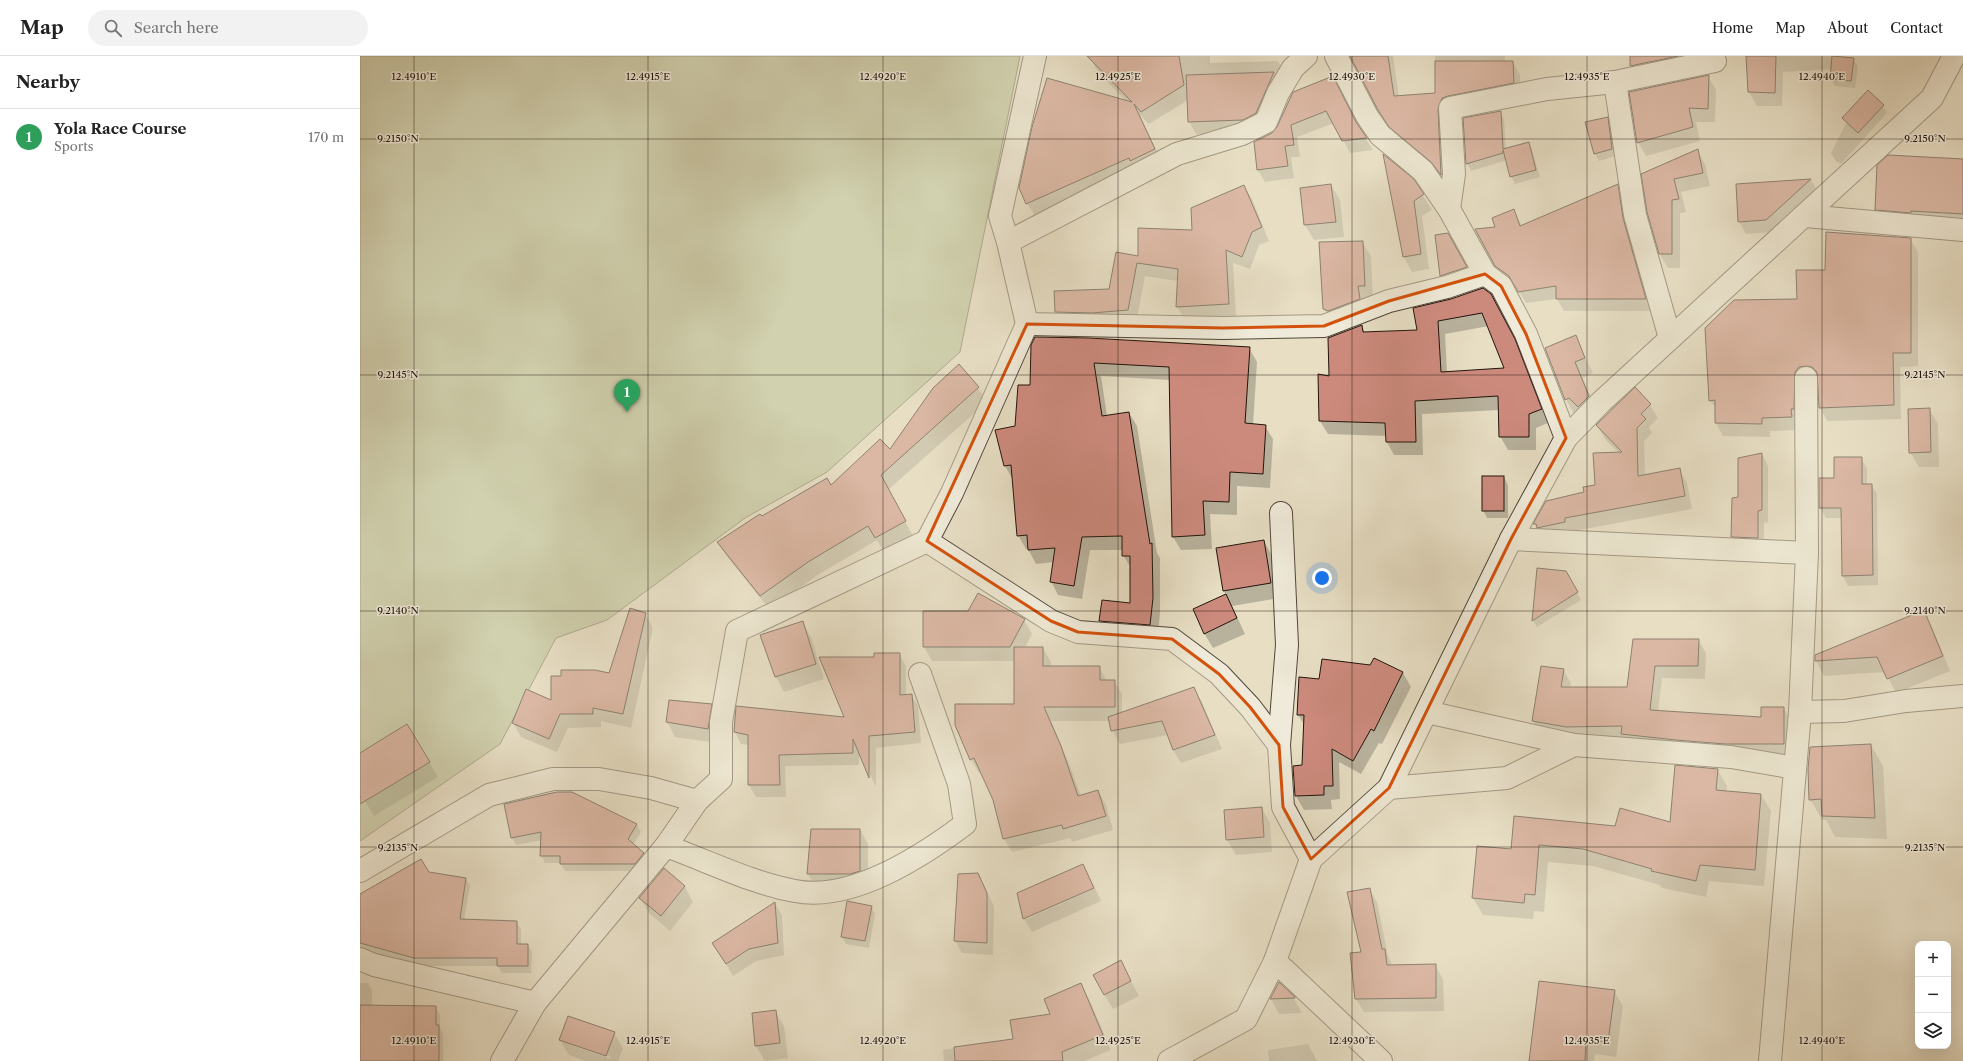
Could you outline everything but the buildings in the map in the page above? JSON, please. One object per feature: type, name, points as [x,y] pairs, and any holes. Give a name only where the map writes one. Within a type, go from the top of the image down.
[{"type":"street","points":[[502,1061],[535,1003],[666,846],[697,801],[721,778],[721,722],[737,631],[927,541],[952,493],[1027,324],[1008,242],[1000,216],[1035,56]]},
{"type":"street","points":[[1008,242],[1177,154],[1242,134],[1266,122],[1278,93],[1293,68],[1306,56]]},
{"type":"street","points":[[1336,56],[1367,116],[1380,135],[1423,171],[1449,209],[1485,274],[1501,286],[1526,334],[1566,438]]},
{"type":"street","points":[[1169,1061],[1246,1019],[1275,961],[1311,859],[1389,788],[1511,539],[1566,438],[1600,403],[1932,98],[1954,56]]},
{"type":"street","points":[[1449,209],[1454,174],[1450,108],[1547,89],[1615,82],[1715,61]]},
{"type":"street","points":[[1615,82],[1635,215],[1670,338]]},
{"type":"street","points":[[1805,216],[1963,230]]},
{"type":"street","points":[[1027,324],[1223,328],[1324,326],[1389,302],[1447,287],[1485,274]]},
{"type":"street","points":[[1770,1061],[1800,712],[1806,553],[1806,378]]},
{"type":"street","points":[[1281,513],[1287,645],[1279,746],[1283,807],[1311,859]]},
{"type":"street","points":[[1511,539],[1806,553]]},
{"type":"street","points":[[927,541],[1051,621],[1078,632],[1172,639],[1219,674],[1250,707],[1279,746]]},
{"type":"street","points":[[666,846],[764,883],[796,891],[839,891],[874,879],[934,848],[965,824],[959,784],[920,674]]},
{"type":"street","points":[[1800,712],[1844,711],[1906,701],[1963,696]]},
{"type":"street","points":[[1427,712],[1574,744],[1731,757],[1795,768]]},
{"type":"street","points":[[1389,788],[1507,778],[1574,744]]},
{"type":"street","points":[[360,871],[489,795],[553,778],[599,779],[651,788],[697,801]]},
{"type":"street","points":[[360,959],[374,965],[535,1003]]},
{"type":"street","points":[[1275,961],[1381,1061]]},
{"type":"highlighted area","points":[[1485,274],[1501,286],[1526,334],[1566,438],[1511,539],[1389,788],[1311,859],[1283,807],[1279,745],[1250,707],[1219,674],[1172,639],[1078,632],[1051,621],[927,541],[1027,324],[1223,328],[1324,326],[1389,301]]},
{"type":"green space","points":[[360,56],[1020,56],[960,352],[827,472],[745,518],[607,620],[556,638],[500,744],[360,841]]},
{"type":"place","name":"Yola Race Course","points":[[627,412]]}]
